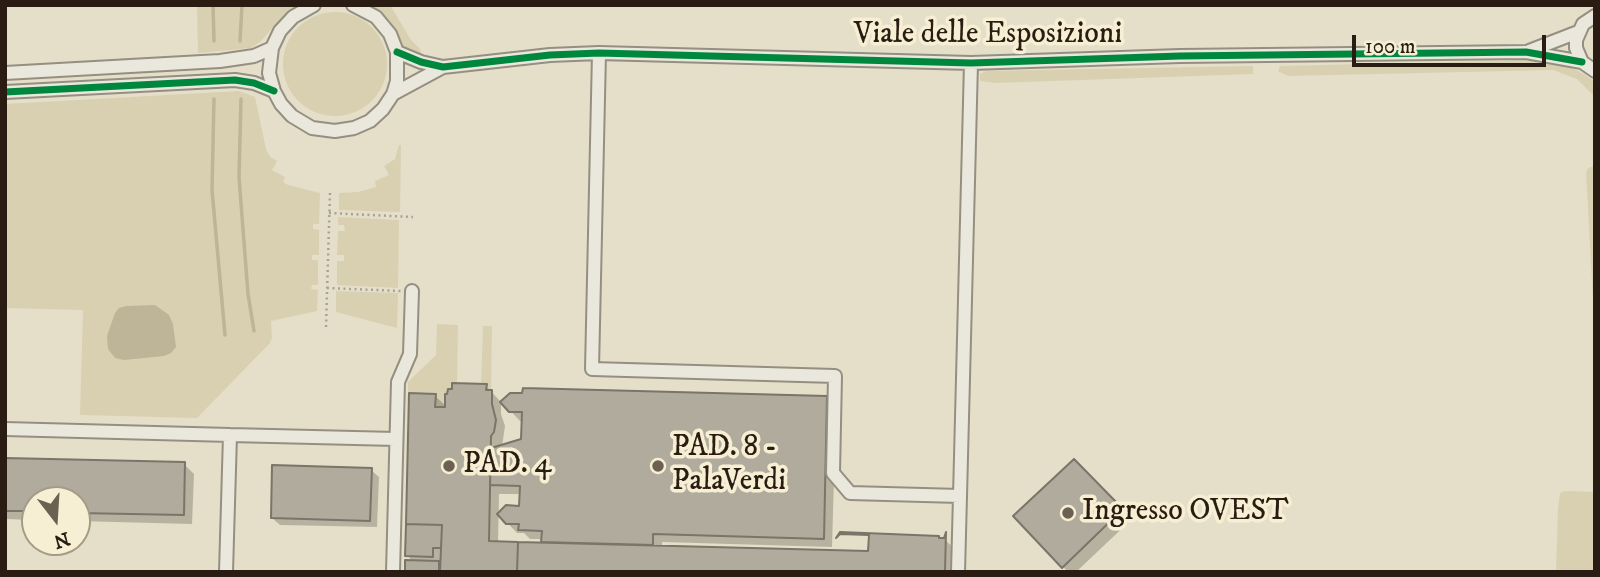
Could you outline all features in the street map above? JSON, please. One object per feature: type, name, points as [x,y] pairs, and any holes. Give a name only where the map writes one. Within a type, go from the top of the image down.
[{"type":"street","points":[[274,90],[269,73],[272,48],[280,31],[293,17],[314,5]]},
{"type":"street","points":[[355,5],[376,17],[390,34],[399,67],[393,94]]},
{"type":"street","points":[[1593,15],[1578,32],[1576,48],[1582,62],[1595,71]]},
{"type":"street","name":"Viale delle Esposizioni","points":[[1525,52],[1553,44],[1578,32]]},
{"type":"street","points":[[5,73],[220,61],[254,56],[272,48]]},
{"type":"street","name":"Viale delle Esposizioni","points":[[397,52],[443,67],[550,55],[599,53],[971,63],[1180,56],[1525,52],[1582,62]]},
{"type":"street","points":[[599,53],[592,369],[835,376],[833,473],[850,493],[960,496]]},
{"type":"street","points":[[958,572],[971,63]]},
{"type":"street","name":"Viale delle Esposizioni","points":[[274,90],[281,104],[302,123],[312,128],[335,131],[354,128],[370,121],[383,109],[393,94],[443,67]]},
{"type":"street","points":[[5,92],[235,80],[274,90]]},
{"type":"street","points":[[393,572],[398,382],[410,354],[412,291]]},
{"type":"street","points":[[5,429],[396,439]]},
{"type":"street","points":[[226,572],[230,435]]},
{"type":"path","points":[[326,327],[330,193]]},
{"type":"path","points":[[329,213],[414,217]]},
{"type":"path","points":[[327,288],[412,291]]},
{"type":"shaded area","points":[[197,5],[298,5],[251,48],[198,53]]},
{"type":"shaded area","points":[[370,5],[390,5],[411,40],[420,49],[422,58],[404,48],[388,19]]},
{"type":"shaded area","points":[[335,12],[355,16],[378,35],[383,44],[387,64],[383,84],[364,107],[355,112],[335,116],[315,112],[292,93],[287,84],[283,64],[287,44],[306,21],[315,16]]},
{"type":"shaded area","points":[[1543,60],[1565,64],[1595,82],[1595,97],[1577,79],[1553,70],[1288,76],[1278,71],[1280,66]]},
{"type":"shaded area","points":[[1253,66],[1253,74],[996,83],[980,81],[980,74],[986,71]]},
{"type":"shaded area","points":[[239,91],[255,97],[266,149],[270,157],[277,161],[272,170],[285,177],[283,182],[288,185],[320,193],[319,224],[313,224],[313,229],[319,230],[319,255],[312,255],[312,260],[318,260],[318,285],[312,285],[311,289],[318,290],[317,311],[271,321],[270,343],[197,418],[80,415],[83,310],[5,308],[5,104]]},
{"type":"shaded area","points":[[399,145],[400,212],[339,210],[339,193],[376,187],[375,181],[389,175],[384,166],[395,159]]},
{"type":"shaded area","points":[[1595,166],[1595,336],[1586,173],[1588,168]]},
{"type":"shaded area","points":[[338,217],[399,220],[398,288],[337,285],[337,261],[344,261],[344,255],[337,255],[338,231],[345,231],[344,225],[338,225]]},
{"type":"shaded area","points":[[336,291],[398,293],[397,328],[336,312]]},
{"type":"shaded area","points":[[155,305],[169,315],[176,347],[164,356],[124,360],[115,358],[108,349],[107,336],[115,313],[126,306]]},
{"type":"shaded area","points":[[437,324],[458,325],[457,383],[452,383],[452,389],[448,390],[445,407],[435,407],[435,394],[408,393],[408,382],[436,355]]},
{"type":"shaded area","points":[[483,326],[492,326],[491,391],[486,390],[486,384],[481,384]]},
{"type":"shaded area","points":[[1595,492],[1595,572],[1556,572],[1558,509],[1560,493]]},
{"type":"building","name":"PAD. 4","points":[[452,383],[487,384],[486,390],[492,390],[496,420],[491,436],[489,541],[518,542],[517,572],[440,572],[442,525],[406,524],[409,393],[436,394],[435,407],[445,407],[445,394],[448,389],[452,389]]},
{"type":"building","name":"PAD. 8 - PalaVerdi","points":[[523,388],[827,396],[824,539],[653,534],[653,545],[541,542],[542,531],[518,530],[519,524],[506,524],[497,514],[506,505],[519,506],[520,486],[490,485],[491,448],[521,439],[522,412],[509,412],[500,402],[510,393],[522,393]]},
{"type":"building","points":[[5,458],[185,462],[184,515],[91,513],[91,486],[21,486],[21,511],[5,511]]},
{"type":"building","name":"Ingresso OVEST","points":[[1074,459],[1123,509],[1062,568],[1013,516]]},
{"type":"building","points":[[272,465],[372,468],[370,521],[271,518]]},
{"type":"building","points":[[406,524],[442,525],[441,548],[433,548],[433,557],[405,556]]},
{"type":"building","points":[[840,532],[944,538],[946,532],[945,572],[517,572],[518,542],[868,551],[869,535],[840,534],[836,538]]},
{"type":"building","points":[[405,560],[439,561],[439,572],[405,572]]},
{"type":"waterway","points":[[213,5],[214,41]]},
{"type":"waterway","points":[[240,41],[242,5]]},
{"type":"waterway","points":[[214,99],[212,190],[225,335]]},
{"type":"waterway","points":[[241,99],[239,177],[248,294],[254,331]]},
{"type":"cycle path","points":[[397,52],[443,67],[550,55],[599,53],[971,63],[1180,56],[1526,52],[1582,62]]},
{"type":"cycle path","points":[[5,92],[235,80],[254,83],[274,91]]},
{"type":"place","name":"PAD. 4","points":[[449,466]]},
{"type":"place","name":"PAD. 8 - PalaVerdi","points":[[658,466]]},
{"type":"place","name":"Ingresso OVEST","points":[[1068,513]]}]
